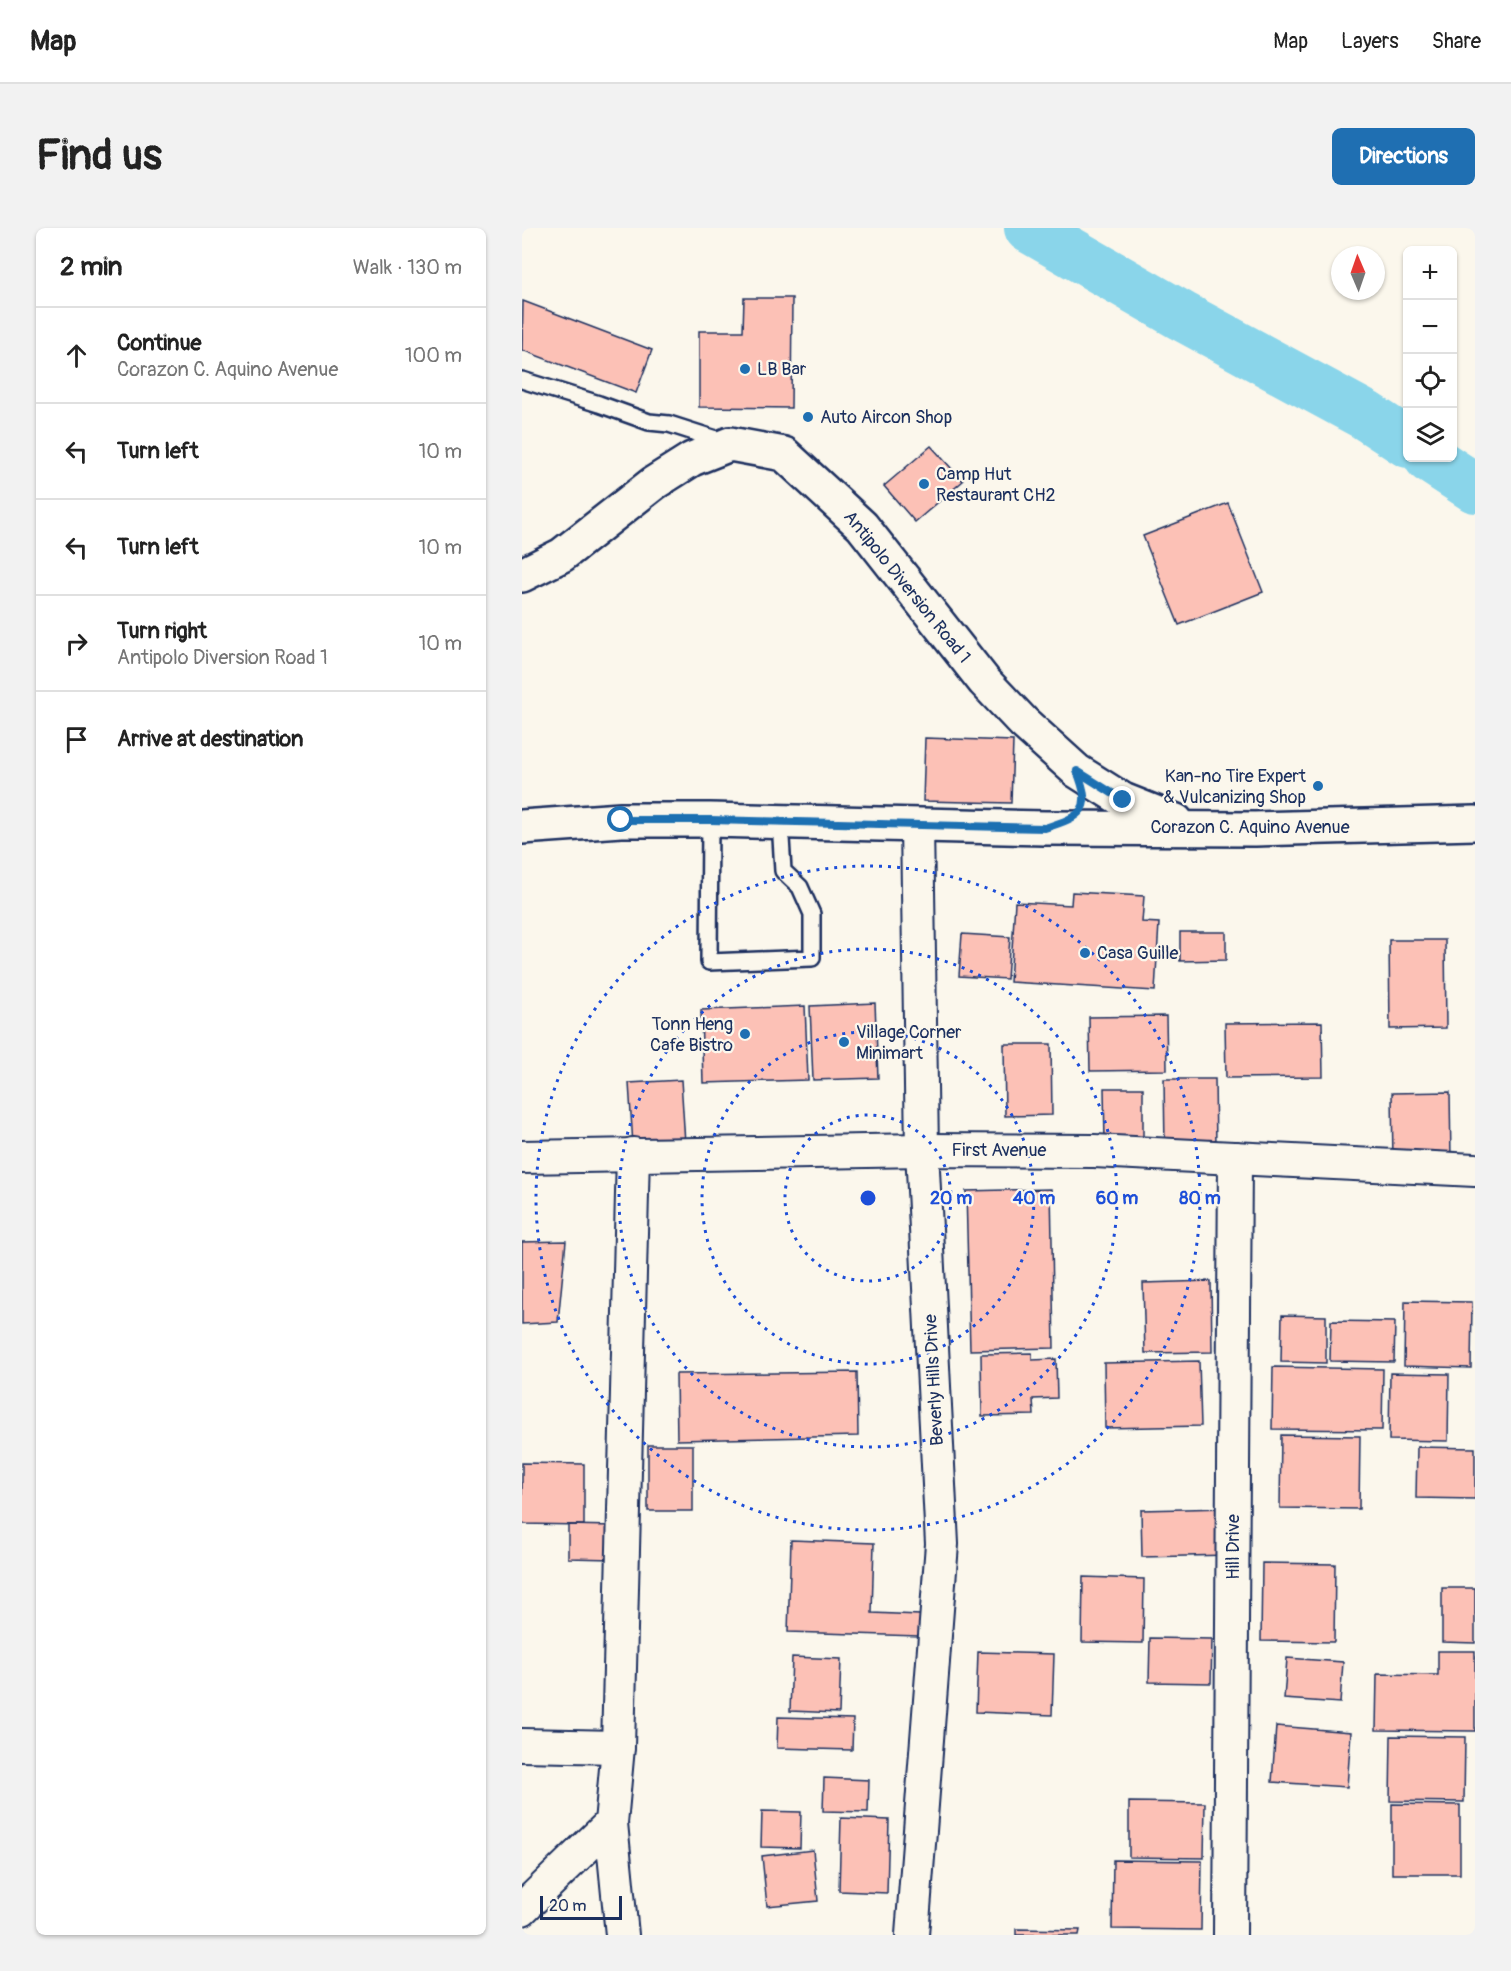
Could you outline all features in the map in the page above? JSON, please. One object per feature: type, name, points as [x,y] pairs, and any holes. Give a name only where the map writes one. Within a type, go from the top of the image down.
[{"type":"main road","points":[[522,575],[562,555],[654,483],[692,459],[730,444]]},
{"type":"main road","name":"Antipolo Diversion Road 1","points":[[730,444],[784,454],[830,495],[862,526],[984,681],[1024,723],[1077,771],[1123,800],[1177,822],[1226,828]]},
{"type":"main road","points":[[1045,828],[1070,820],[1080,812],[1083,806],[1084,789],[1077,771]]},
{"type":"main road","name":"Corazon C. Aquino Avenue","points":[[522,827],[621,820],[780,821],[1045,828],[1338,827],[1475,823]]},
{"type":"street","name":"Beverly Hills Drive","points":[[912,1935],[942,1544],[922,1150],[917,825]]},
{"type":"street","name":"First Avenue","points":[[522,1157],[922,1150],[1094,1150],[1475,1170]]},
{"type":"street","points":[[622,1935],[611,1823],[618,1747],[633,1154]]},
{"type":"street","name":"Hill Drive","points":[[1230,1935],[1235,1158]]},
{"type":"street","points":[[522,1745],[618,1747]]},
{"type":"street","points":[[522,1909],[611,1823]]},
{"type":"lane","points":[[522,380],[649,422],[669,424],[730,444]]},
{"type":"lane","points":[[710,820],[709,962],[812,958],[812,914],[800,887],[783,871],[780,821]]},
{"type":"building","name":"LB Bar","points":[[744,298],[792,298],[791,408],[699,407],[699,331],[743,331]]},
{"type":"building","points":[[523,301],[652,350],[636,393],[522,350]]},
{"type":"building","name":"Camp Hut Restaurant CH2","points":[[931,446],[963,481],[915,522],[884,486]]},
{"type":"building","points":[[1228,503],[1263,592],[1179,625],[1143,536]]},
{"type":"building","points":[[925,738],[1013,741],[1011,803],[923,801]]},
{"type":"building","name":"Casa Guille","points":[[1072,892],[1144,896],[1142,922],[1159,923],[1155,991],[1010,982],[1015,902],[1071,905]]},
{"type":"building","points":[[1180,932],[1226,932],[1226,960],[1180,961]]},
{"type":"building","points":[[962,934],[1010,937],[1007,979],[959,976]]},
{"type":"building","points":[[1389,940],[1445,940],[1446,1028],[1390,1029]]},
{"type":"building","name":"Village Corner Minimart","points":[[875,1003],[878,1078],[813,1080],[810,1006]]},
{"type":"building","points":[[805,1006],[808,1080],[703,1083],[701,1010]]},
{"type":"building","points":[[1166,1016],[1167,1070],[1090,1071],[1089,1017]]},
{"type":"building","points":[[1322,1022],[1323,1077],[1226,1078],[1225,1023]]},
{"type":"building","points":[[1004,1044],[1051,1044],[1052,1115],[1005,1116]]},
{"type":"building","points":[[1164,1079],[1215,1079],[1216,1147],[1165,1148]]},
{"type":"building","points":[[681,1080],[685,1143],[633,1145],[629,1083]]},
{"type":"building","points":[[1104,1088],[1143,1088],[1143,1142],[1105,1142]]},
{"type":"building","points":[[1450,1092],[1451,1160],[1393,1161],[1392,1093]]},
{"type":"building","points":[[1051,1189],[1054,1348],[970,1350],[966,1191]]},
{"type":"building","points":[[566,1241],[558,1322],[522,1324],[522,1242]]},
{"type":"building","points":[[1211,1281],[1212,1352],[1145,1353],[1143,1283]]},
{"type":"building","points":[[1405,1301],[1472,1302],[1471,1368],[1404,1366]]},
{"type":"building","points":[[1282,1315],[1326,1316],[1326,1363],[1281,1362]]},
{"type":"building","points":[[1331,1321],[1395,1322],[1394,1362],[1330,1361]]},
{"type":"building","points":[[1032,1353],[1032,1360],[1056,1359],[1057,1398],[1033,1399],[1034,1415],[982,1416],[981,1354]]},
{"type":"building","points":[[1199,1361],[1201,1426],[1105,1428],[1104,1363]]},
{"type":"building","points":[[1273,1367],[1383,1369],[1382,1430],[1272,1429]]},
{"type":"building","points":[[857,1372],[858,1436],[677,1440],[676,1374]]},
{"type":"building","points":[[1390,1373],[1449,1374],[1448,1441],[1389,1440]]},
{"type":"building","points":[[1281,1435],[1360,1436],[1359,1509],[1280,1508]]},
{"type":"building","points":[[648,1445],[693,1445],[693,1511],[648,1511]]},
{"type":"building","points":[[1417,1447],[1475,1448],[1475,1499],[1416,1498]]},
{"type":"building","points":[[522,1463],[584,1464],[584,1525],[522,1524]]},
{"type":"building","points":[[1228,1508],[1229,1555],[1142,1557],[1141,1510]]},
{"type":"building","points":[[568,1525],[613,1526],[613,1559],[568,1558]]},
{"type":"building","points":[[791,1540],[874,1543],[872,1613],[920,1615],[919,1636],[788,1632]]},
{"type":"building","points":[[1262,1563],[1335,1564],[1334,1642],[1261,1641]]},
{"type":"building","points":[[1083,1577],[1144,1579],[1143,1643],[1082,1642]]},
{"type":"building","points":[[1442,1588],[1475,1588],[1475,1643],[1442,1642]]},
{"type":"building","points":[[1150,1638],[1212,1639],[1211,1683],[1149,1682]]},
{"type":"building","points":[[1438,1651],[1475,1651],[1475,1731],[1376,1730],[1377,1674],[1438,1675]]},
{"type":"building","points":[[978,1652],[1054,1654],[1052,1715],[976,1712]]},
{"type":"building","points":[[792,1657],[841,1659],[839,1713],[790,1711]]},
{"type":"building","points":[[1287,1658],[1343,1662],[1340,1703],[1284,1699]]},
{"type":"building","points":[[778,1717],[853,1719],[852,1750],[777,1748]]},
{"type":"building","points":[[1276,1726],[1351,1732],[1347,1787],[1272,1782]]},
{"type":"building","points":[[1391,1736],[1465,1737],[1464,1802],[1390,1801]]},
{"type":"building","points":[[824,1778],[869,1780],[868,1812],[823,1811]]},
{"type":"building","points":[[1129,1802],[1205,1803],[1204,1858],[1129,1857]]},
{"type":"building","points":[[1392,1804],[1460,1805],[1460,1874],[1392,1874]]},
{"type":"building","points":[[762,1811],[801,1812],[800,1848],[761,1847]]},
{"type":"building","points":[[841,1818],[889,1820],[887,1893],[839,1891]]},
{"type":"building","points":[[813,1850],[818,1901],[767,1906],[762,1856]]},
{"type":"building","points":[[1113,1860],[1202,1861],[1201,1930],[1112,1929]]},
{"type":"building","points":[[1016,1929],[1080,1930],[1079,1935],[1016,1935]]},
{"type":"waterway","points":[[1029,228],[1182,316],[1365,415],[1403,440]]},
{"type":"waterway","points":[[1435,462],[1475,488]]},
{"type":"place","name":"LB Bar","points":[[745,369]]},
{"type":"place","name":"Auto Aircon Shop","points":[[808,417]]},
{"type":"place","name":"Camp Hut Restaurant CH2","points":[[924,484]]},
{"type":"place","name":"Kan-no Tire Expert & Vulcanizing Shop","points":[[1318,786]]},
{"type":"place","name":"Casa Guille","points":[[1085,953]]},
{"type":"place","name":"Tonn Heng Cafe Bistro","points":[[745,1034]]},
{"type":"place","name":"Village Corner Minimart","points":[[844,1042]]},
{"type":"route","points":[[621,820],[1045,828],[1070,820],[1080,812],[1083,806],[1084,789],[1077,771],[1123,800]]}]
